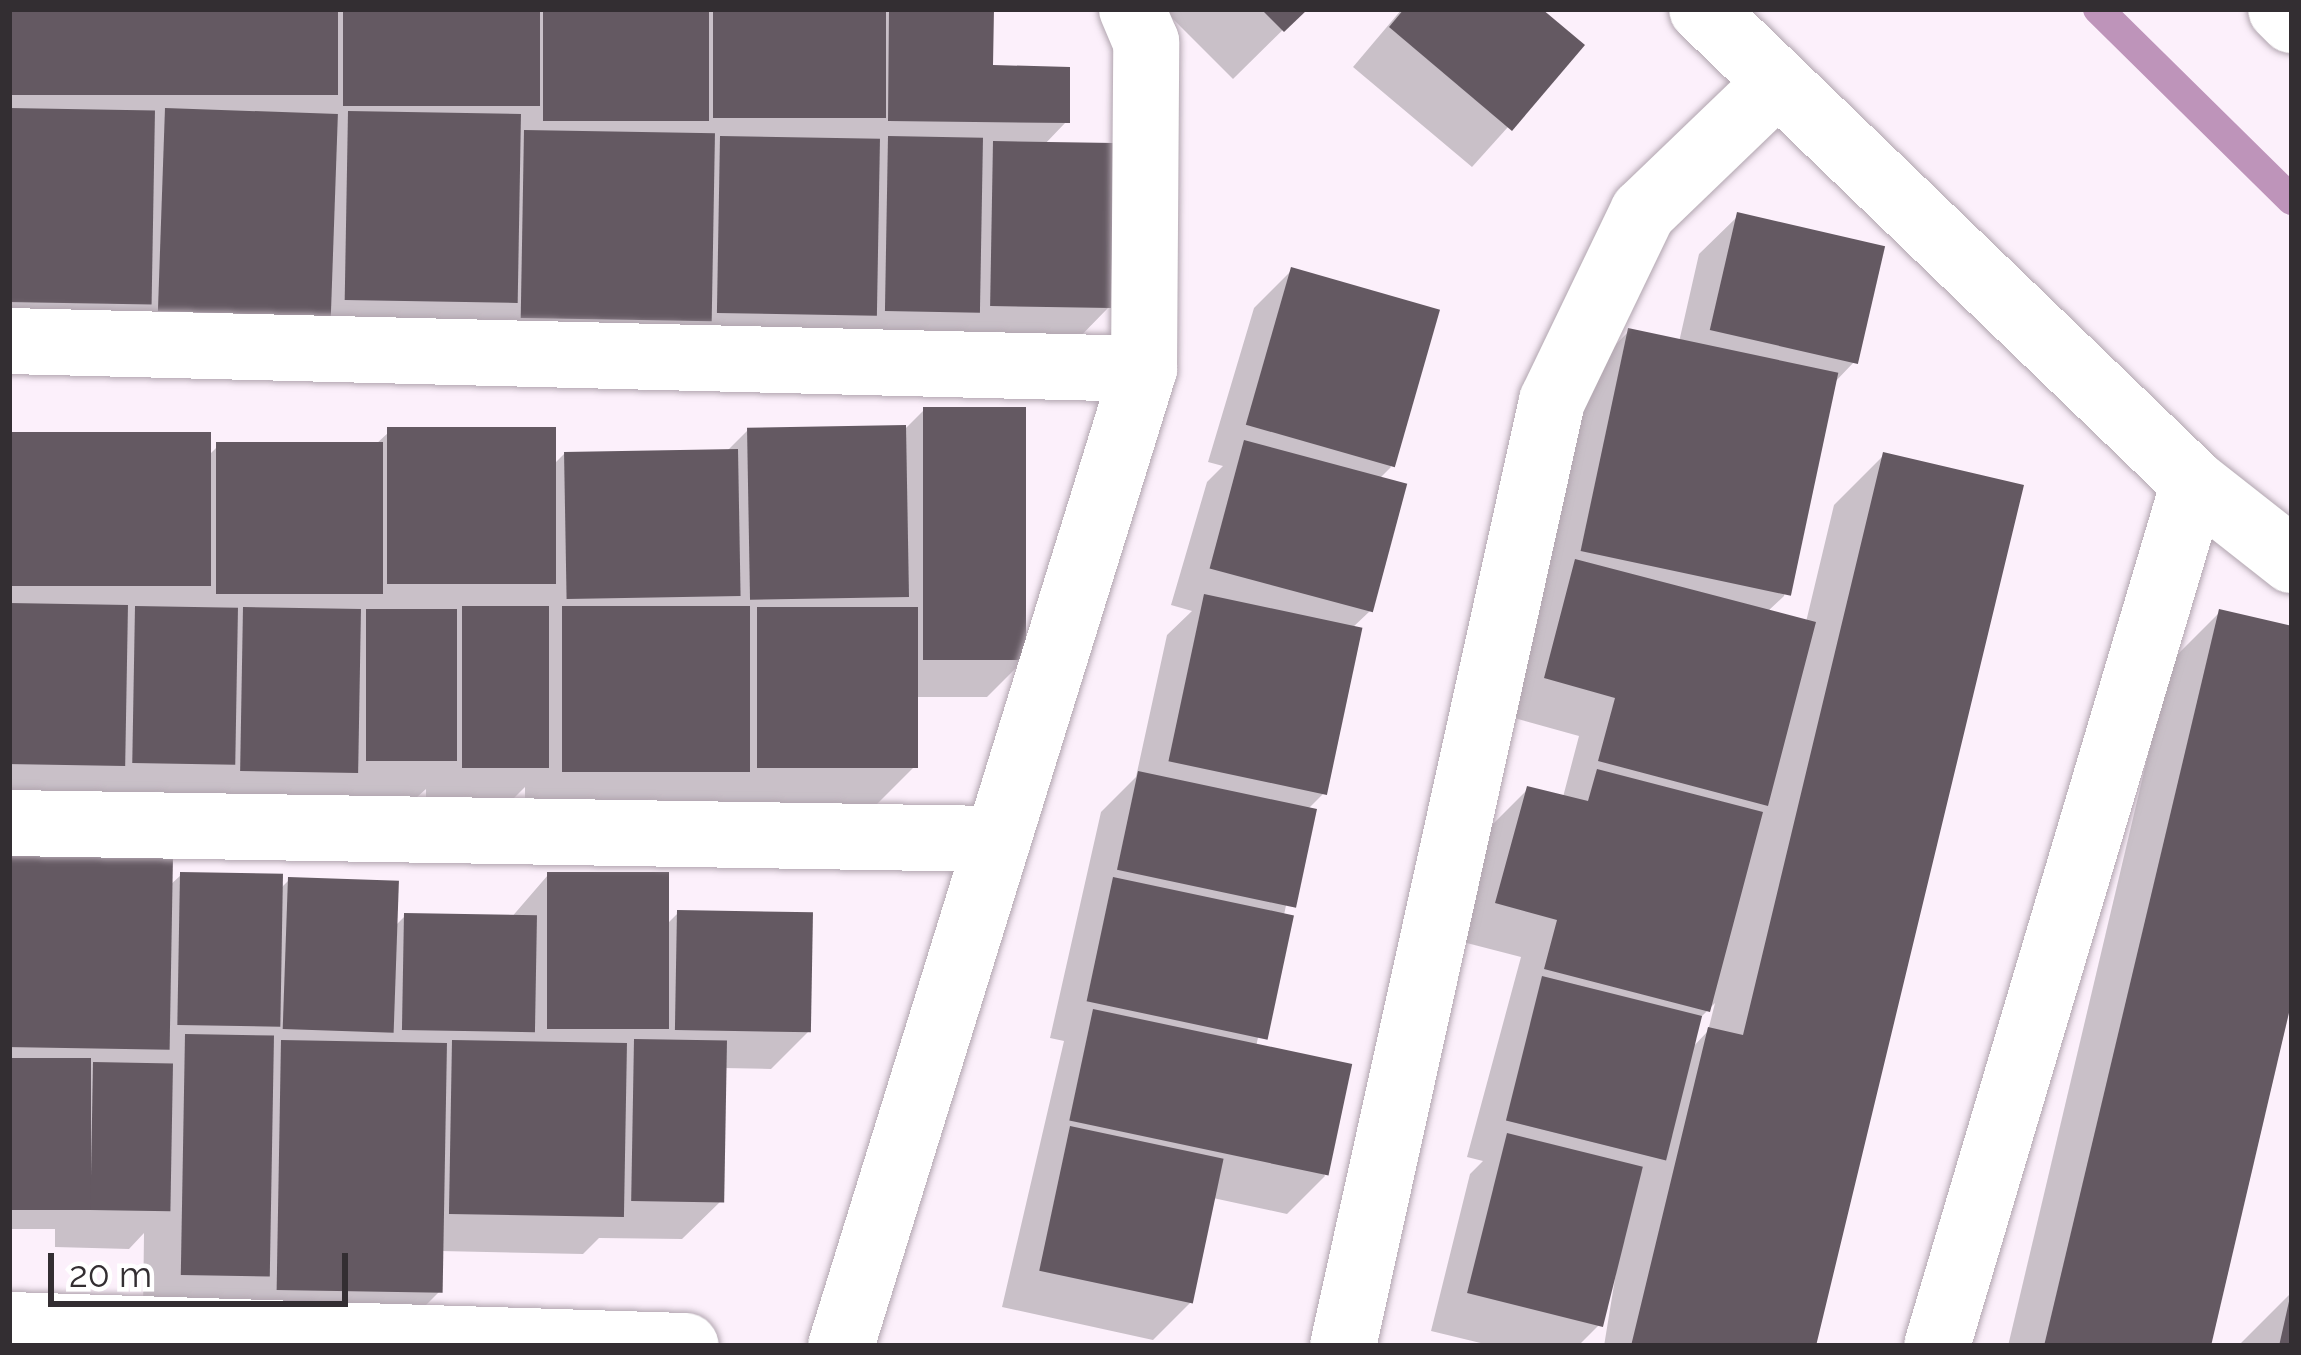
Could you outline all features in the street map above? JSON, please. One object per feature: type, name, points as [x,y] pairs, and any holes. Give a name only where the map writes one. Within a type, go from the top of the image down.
[{"type":"street","points":[[842,1346],[1144,369],[1146,42],[1132,9]]},
{"type":"street","points":[[1702,9],[1775,85],[2194,483],[2292,560]]},
{"type":"street","points":[[2281,9],[2292,20]]},
{"type":"street","points":[[1343,1346],[1552,400],[1643,212],[1775,85]]},
{"type":"street","points":[[9,341],[1144,369]]},
{"type":"street","points":[[1937,1346],[2194,483]]},
{"type":"street","points":[[9,823],[998,838]]},
{"type":"street","points":[[9,1324],[686,1346]]},
{"type":"building","points":[[9,9],[338,9],[338,95],[9,95]]},
{"type":"building","points":[[343,9],[540,9],[540,106],[343,106]]},
{"type":"building","points":[[543,9],[709,9],[709,121],[543,121]]},
{"type":"building","points":[[713,9],[886,9],[886,118],[713,118]]},
{"type":"building","points":[[889,9],[994,9],[993,65],[1070,67],[1070,123],[888,121]]},
{"type":"building","points":[[1261,9],[1308,9],[1284,32]]},
{"type":"building","points":[[1404,9],[1542,9],[1585,45],[1512,131],[1389,27]]},
{"type":"building","points":[[9,108],[155,111],[152,305],[9,302]]},
{"type":"building","points":[[165,108],[338,114],[331,317],[158,311]]},
{"type":"building","points":[[348,111],[521,114],[518,303],[345,300]]},
{"type":"building","points":[[524,130],[715,133],[712,321],[521,318]]},
{"type":"building","points":[[720,136],[880,139],[877,316],[717,313]]},
{"type":"building","points":[[888,136],[983,138],[980,313],[885,311]]},
{"type":"building","points":[[993,141],[1114,143],[1111,308],[990,306]]},
{"type":"building","points":[[1737,212],[1885,246],[1858,364],[1710,330]]},
{"type":"building","points":[[1291,267],[1440,310],[1395,467],[1246,425]]},
{"type":"building","points":[[1628,328],[1838,373],[1791,596],[1581,551]]},
{"type":"building","points":[[923,407],[1026,407],[1026,660],[923,660]]},
{"type":"building","points":[[906,425],[909,597],[750,600],[747,428]]},
{"type":"building","points":[[387,427],[556,427],[556,584],[387,584]]},
{"type":"building","points":[[10,432],[211,432],[211,586],[10,586]]},
{"type":"building","points":[[1244,440],[1407,484],[1373,612],[1210,568]]},
{"type":"building","points":[[216,442],[383,442],[383,594],[216,594]]},
{"type":"building","points":[[738,449],[741,596],[567,599],[564,452]]},
{"type":"building","points":[[1883,452],[2024,485],[1816,1346],[1631,1346],[1708,1027],[1743,1035]]},
{"type":"building","points":[[1575,559],[1816,622],[1768,806],[1598,761],[1615,698],[1544,678]]},
{"type":"building","points":[[1204,594],[1362,628],[1327,795],[1168,761]]},
{"type":"building","points":[[9,603],[128,605],[125,766],[9,764]]},
{"type":"building","points":[[135,606],[238,608],[235,765],[132,763]]},
{"type":"building","points":[[462,606],[549,606],[549,768],[462,768]]},
{"type":"building","points":[[562,606],[750,606],[750,772],[562,772]]},
{"type":"building","points":[[243,607],[361,609],[358,773],[240,771]]},
{"type":"building","points":[[757,607],[918,607],[918,768],[757,768]]},
{"type":"building","points":[[366,609],[457,609],[457,761],[366,761]]},
{"type":"building","points":[[2219,609],[2292,626],[2292,1000],[2211,1346],[2044,1346]]},
{"type":"building","points":[[1597,769],[1763,812],[1710,1012],[1544,969],[1557,920],[1495,903],[1527,786],[1588,801]]},
{"type":"building","points":[[1138,771],[1317,809],[1296,908],[1117,870]]},
{"type":"building","points":[[9,854],[173,857],[170,1050],[9,1047]]},
{"type":"building","points":[[180,872],[283,874],[280,1027],[177,1025]]},
{"type":"building","points":[[547,872],[669,872],[669,1029],[547,1029]]},
{"type":"building","points":[[288,877],[399,881],[394,1033],[283,1029]]},
{"type":"building","points":[[1113,877],[1294,915],[1268,1040],[1087,1001]]},
{"type":"building","points":[[677,910],[813,912],[811,1032],[675,1030]]},
{"type":"building","points":[[404,913],[537,915],[535,1032],[402,1030]]},
{"type":"building","points":[[1542,976],[1702,1016],[1666,1160],[1506,1121]]},
{"type":"building","points":[[1093,1009],[1352,1064],[1329,1176],[1069,1121]]},
{"type":"building","points":[[185,1034],[274,1036],[270,1277],[181,1275]]},
{"type":"building","points":[[634,1039],[727,1041],[724,1203],[631,1201]]},
{"type":"building","points":[[281,1040],[447,1043],[443,1293],[277,1290]]},
{"type":"building","points":[[452,1040],[627,1043],[624,1217],[449,1214]]},
{"type":"building","points":[[9,1058],[91,1058],[91,1210],[9,1210]]},
{"type":"building","points":[[93,1062],[173,1063],[170,1211],[90,1210]]},
{"type":"building","points":[[1070,1126],[1224,1159],[1193,1303],[1039,1271]]},
{"type":"building","points":[[1507,1133],[1643,1167],[1603,1327],[1467,1293]]},
{"type":"building","points":[[2290,1297],[2292,1346],[2279,1346]]},
{"type":"waterway","points":[[2098,9],[2292,200]]}]
